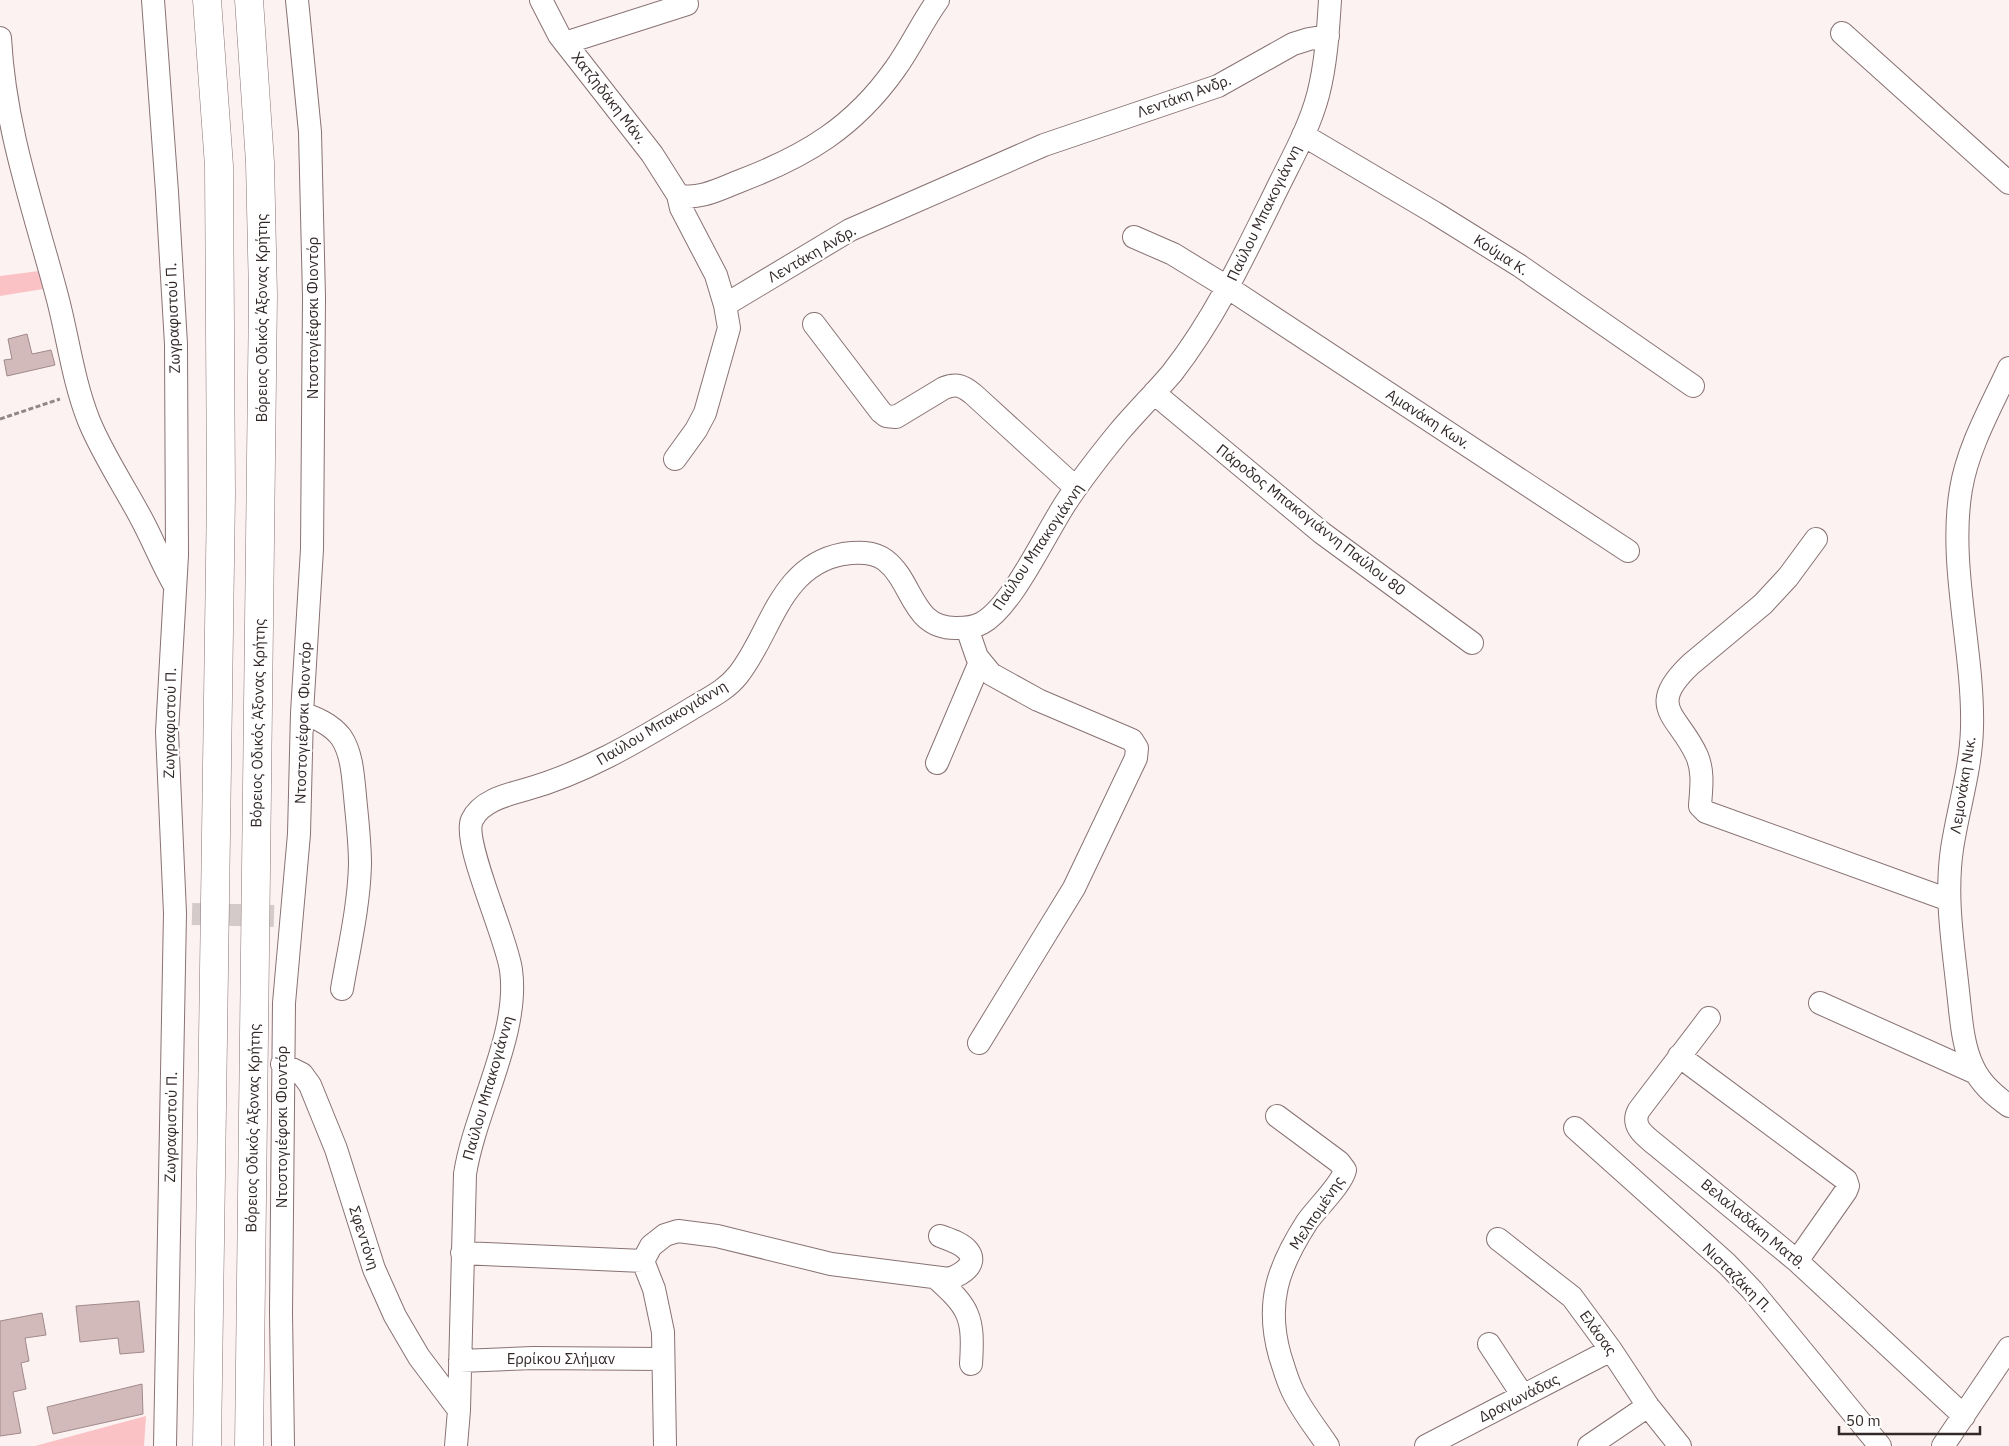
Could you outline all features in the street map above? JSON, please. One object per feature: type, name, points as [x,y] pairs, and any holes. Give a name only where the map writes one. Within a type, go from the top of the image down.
[{"type":"highway","points":[[207,0],[219,166],[221,484],[207,1446]]},
{"type":"highway","name":"Βόρειος Οδικός Άξονας Κρήτης","points":[[249,0],[260,162],[263,295],[249,1446]]},
{"type":"highway","points":[[191,1446],[193,1435],[208,1404]]},
{"type":"street","name":"Ζωγραφιστού Π.","points":[[154,0],[176,344],[177,555],[167,732],[184,914],[165,1446]]},
{"type":"street","name":"Ντοστογιέφσκι Φιοντόρ","points":[[283,1446],[281,1384],[282,1064],[285,980],[283,916],[299,834],[302,712],[312,549],[314,297],[310,132],[297,0]]},
{"type":"street","name":"Χατζηδάκη Μάν.","points":[[541,0],[552,23],[565,43],[652,154],[678,195]]},
{"type":"street","points":[[678,195],[683,197],[700,195],[746,179],[805,152],[839,130],[864,108],[896,68],[938,0]]},
{"type":"street","name":"Παύλου Μπακογιάννη","points":[[456,1446],[459,1410],[464,1180],[470,1145],[499,1057],[508,1019],[512,989],[512,974],[504,941],[472,848],[470,826],[476,814],[487,804],[506,795],[550,782],[585,768],[673,720],[726,687],[744,668],[775,608],[788,591],[807,571],[826,559],[860,552],[880,557],[890,565],[918,609],[928,620],[942,627],[967,628],[982,623],[1001,606],[1076,488],[1118,433],[1154,393],[1196,339],[1248,249],[1303,135],[1317,98],[1325,63],[1330,0]]},
{"type":"street","points":[[565,43],[687,4]]},
{"type":"street","points":[[1842,33],[2009,183]]},
{"type":"street","name":"Λεντάκη Ανδρ.","points":[[726,305],[850,230],[1025,153],[1218,86],[1286,47],[1309,39],[1328,36]]},
{"type":"street","points":[[0,38],[5,95],[11,129],[31,209],[57,295],[80,392],[89,421],[142,518],[175,587]]},
{"type":"street","name":"Κούμα Κ.","points":[[1303,135],[1520,266],[1693,386]]},
{"type":"street","points":[[676,459],[705,413],[729,328],[726,305],[716,275],[681,208],[678,195]]},
{"type":"street","name":"Αμανάκη Κων.","points":[[1134,236],[1173,254],[1227,287],[1628,551]]},
{"type":"street","points":[[814,324],[880,412],[886,416],[896,417],[944,388],[960,385],[973,394],[1076,488]]},
{"type":"street","name":"Λεμονάκη Νικ.","points":[[2009,368],[1978,437],[1964,477],[1961,492],[1958,540],[1972,699],[1972,728],[1966,775],[1952,850],[1949,900],[1964,1039],[1968,1053],[1976,1073],[1987,1088],[2009,1106]]},
{"type":"street","name":"Πάροδος Μπακογιάννη Παύλου 80","points":[[1154,393],[1322,533],[1472,643]]},
{"type":"street","points":[[1816,539],[1788,578],[1768,598],[1680,674],[1670,687],[1668,708],[1697,756],[1701,767],[1700,806],[1706,812],[1949,900]]},
{"type":"street","points":[[967,628],[980,662],[997,678],[1038,700],[1132,740],[1136,744],[1138,753],[1074,888],[980,1044]]},
{"type":"street","points":[[937,763],[980,662]]},
{"type":"street","points":[[302,712],[321,720],[341,737],[347,749],[354,786],[360,867],[355,913],[342,989]]},
{"type":"street","points":[[1820,1003],[1976,1073]]},
{"type":"street","name":"Βελαλαδάκη Ματθ.","points":[[1709,1018],[1637,1113],[1636,1121],[1638,1128],[1656,1145],[1797,1260],[1964,1416]]},
{"type":"street","points":[[1679,1056],[1846,1180],[1848,1186],[1846,1191],[1797,1260]]},
{"type":"street","name":"Σφεντόνη","points":[[282,1064],[299,1072],[310,1085],[336,1149],[374,1270],[395,1316],[419,1357],[459,1410]]},
{"type":"street","name":"Μελπομένης","points":[[1277,1116],[1339,1162],[1344,1170],[1342,1176],[1296,1240],[1278,1279],[1272,1307],[1274,1333],[1289,1383],[1328,1446]]},
{"type":"street","name":"Νισταζάκη Π.","points":[[1575,1128],[1727,1264],[1752,1290],[1880,1446]]},
{"type":"street","points":[[666,1446],[662,1332],[658,1306],[643,1261],[651,1246],[664,1235],[678,1231],[717,1236],[831,1264],[949,1279],[966,1271],[970,1264],[968,1251],[958,1243],[940,1236]]},
{"type":"street","name":"Ελάσας","points":[[1498,1239],[1572,1297],[1611,1350],[1648,1406],[1680,1446]]},
{"type":"street","points":[[462,1253],[643,1261]]},
{"type":"street","points":[[935,1277],[964,1306],[970,1318],[973,1336],[971,1364]]},
{"type":"street","points":[[1489,1344],[1523,1396]]},
{"type":"street","points":[[1943,1446],[2009,1348]]},
{"type":"street","name":"Δραγωνάδας","points":[[1426,1446],[1611,1350]]},
{"type":"street","name":"Ερρίκου Σλήμαν","points":[[460,1361],[533,1358],[662,1360]]},
{"type":"street","points":[[1589,1446],[1648,1406]]},
{"type":"path","points":[[0,419],[80,392]]},
{"type":"shaded area","points":[[39,271],[43,289],[0,296],[0,276]]},
{"type":"shaded area","points":[[146,1416],[144,1446],[35,1446]]},
{"type":"building","points":[[27,334],[32,354],[51,350],[55,365],[7,376],[4,360],[12,359],[8,339]]},
{"type":"building","points":[[139,1301],[144,1352],[120,1354],[118,1338],[80,1342],[76,1306]]},
{"type":"building","points":[[42,1313],[46,1335],[25,1338],[29,1361],[21,1363],[26,1389],[13,1392],[21,1433],[0,1436],[0,1321]]},
{"type":"building","points":[[142,1384],[143,1414],[53,1434],[47,1407]]},
{"type":"tunnel","points":[[192,914],[274,916]]}]
